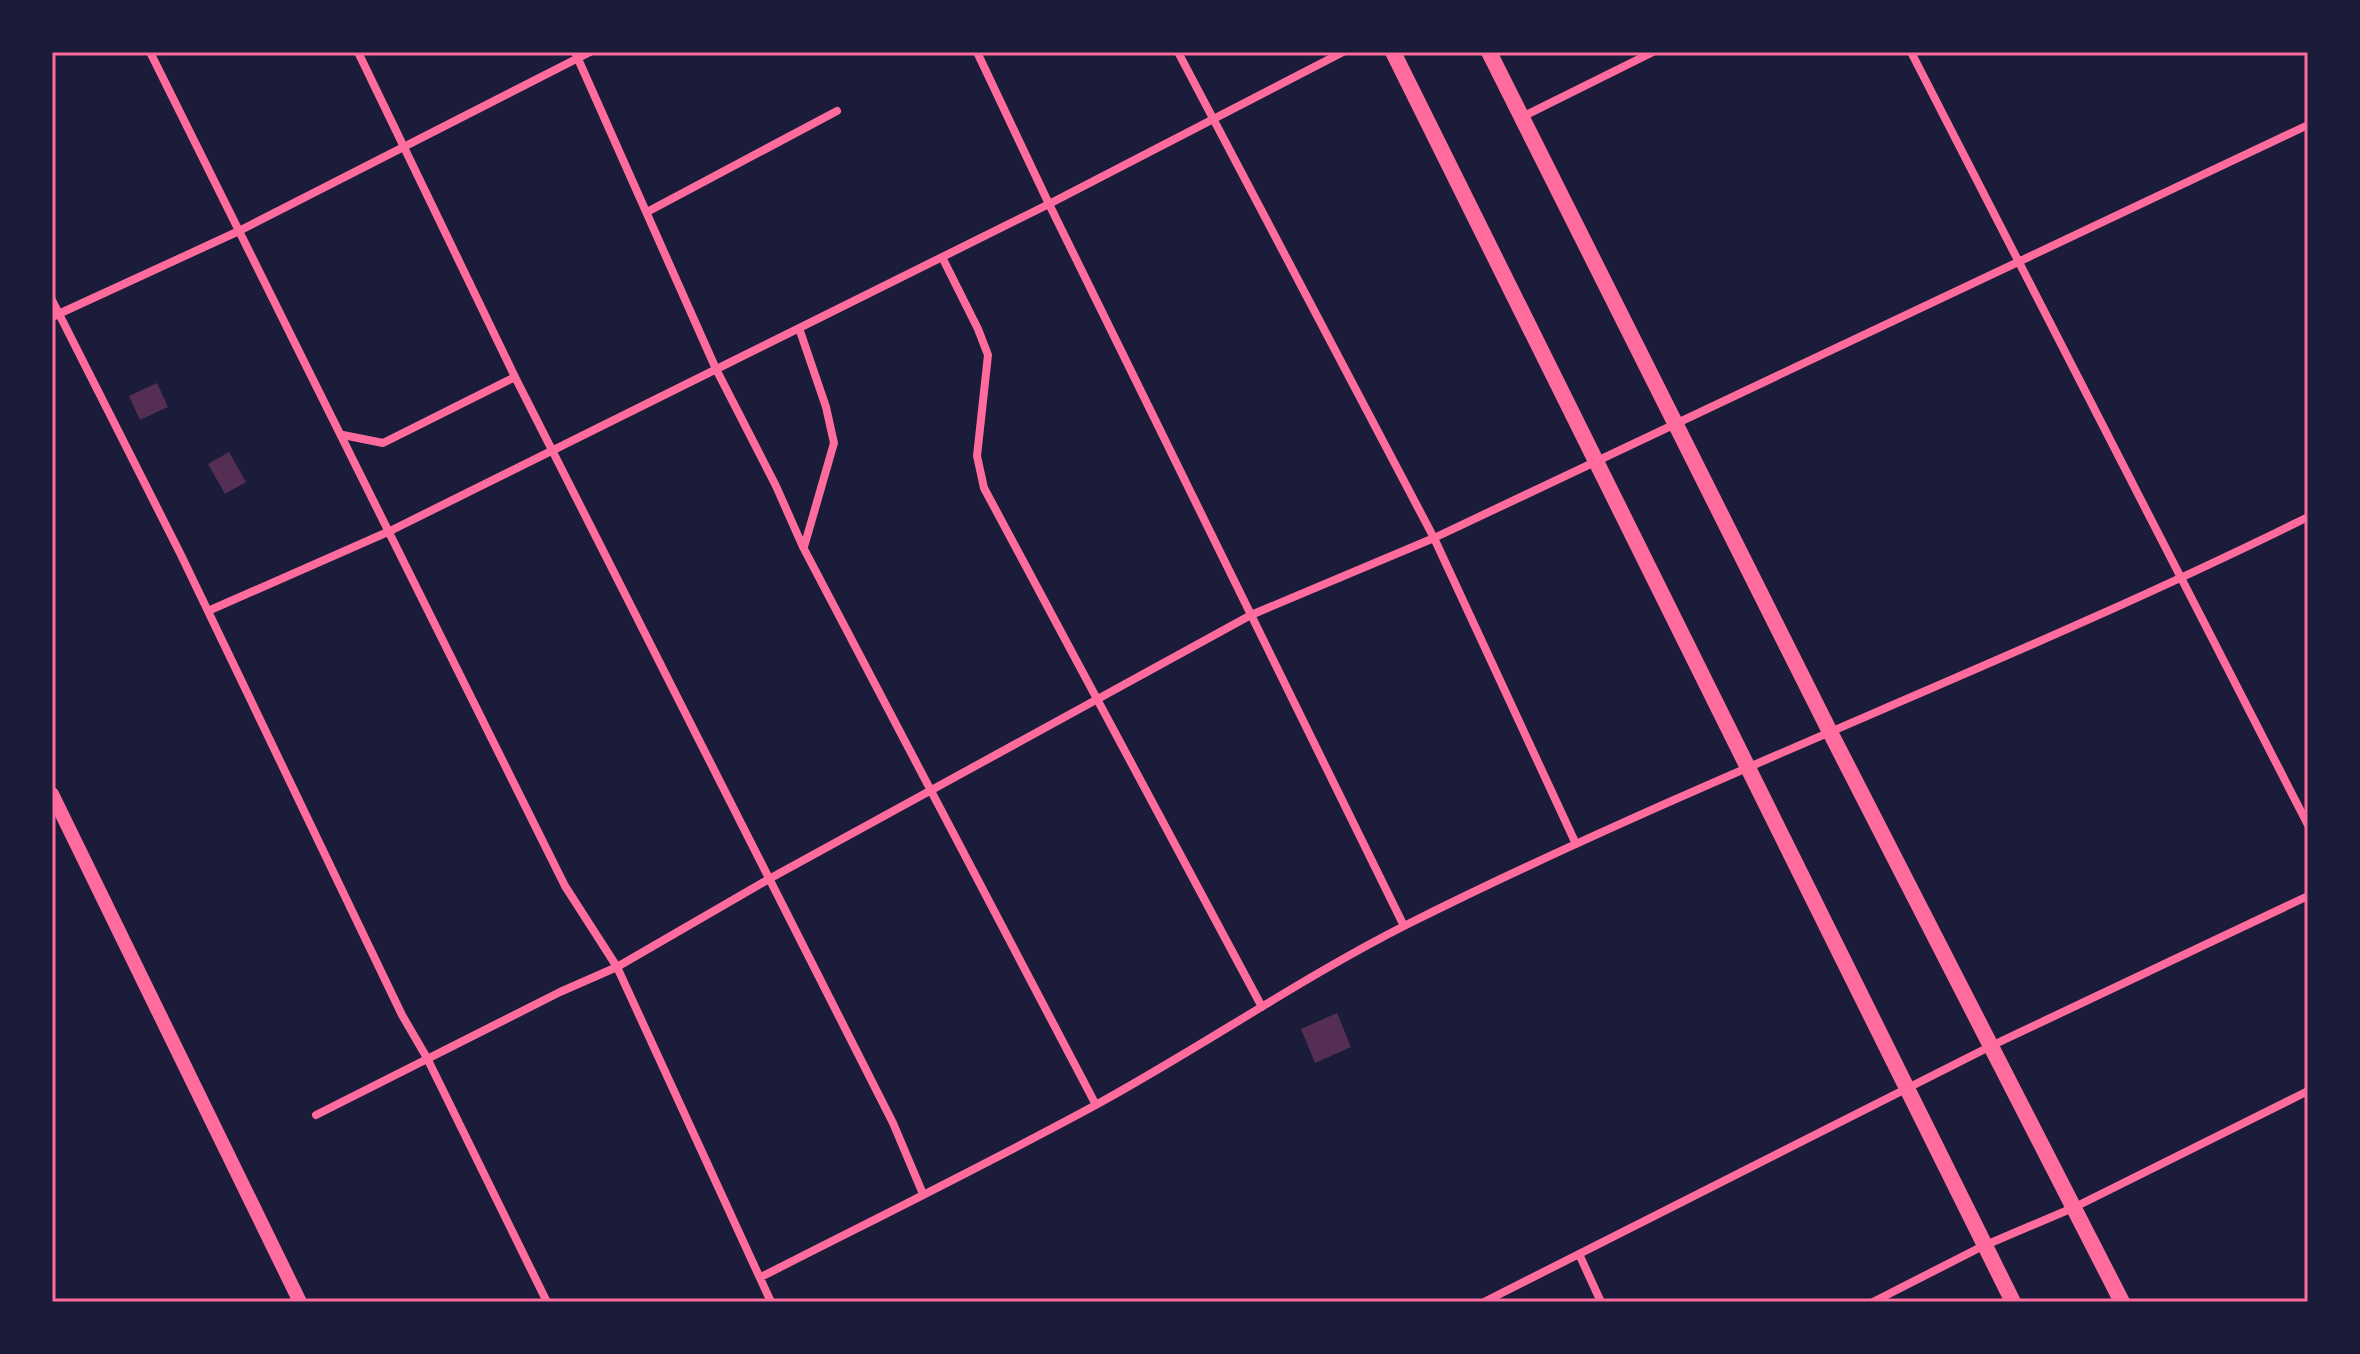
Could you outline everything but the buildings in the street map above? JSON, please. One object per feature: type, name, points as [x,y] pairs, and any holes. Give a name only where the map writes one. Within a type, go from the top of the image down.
[{"type":"main road","points":[[1393,52],[2013,1302]]},
{"type":"main road","points":[[1489,52],[1829,730],[2122,1302]]},
{"type":"street","points":[[150,52],[565,886],[617,967],[771,1302]]},
{"type":"street","points":[[358,52],[515,377],[893,1123],[923,1194]]},
{"type":"street","points":[[56,315],[239,231],[576,55],[590,52]]},
{"type":"street","points":[[977,52],[1404,926]]},
{"type":"street","points":[[1178,52],[1434,538],[1576,844]]},
{"type":"street","points":[[208,611],[390,531],[1049,204],[1343,52]]},
{"type":"street","points":[[1521,118],[1653,52]]},
{"type":"street","points":[[1911,52],[2308,825]]},
{"type":"street","points":[[576,55],[716,369],[776,486],[803,547],[1096,1105]]},
{"type":"street","points":[[647,212],[837,111]]},
{"type":"street","points":[[316,1115],[560,992],[617,967],[769,879],[1251,615],[1434,538],[1596,463],[2308,125]]},
{"type":"street","points":[[942,257],[988,355],[977,456],[984,488],[1262,1007]]},
{"type":"street","points":[[52,300],[56,315],[208,611],[402,1015],[427,1058],[547,1302]]},
{"type":"street","points":[[799,328],[826,407],[834,443],[803,547]]},
{"type":"street","points":[[343,435],[383,443],[515,377]]},
{"type":"street","points":[[761,1277],[1096,1105],[1404,926],[1576,844],[1829,730],[2181,579],[2308,517]]},
{"type":"street","points":[[52,794],[300,1302]]},
{"type":"street","points":[[1484,1302],[1991,1046],[2308,896]]},
{"type":"street","points":[[1873,1302],[1985,1245],[2075,1207],[2308,1091]]},
{"type":"street","points":[[1579,1254],[1601,1302]]}]
